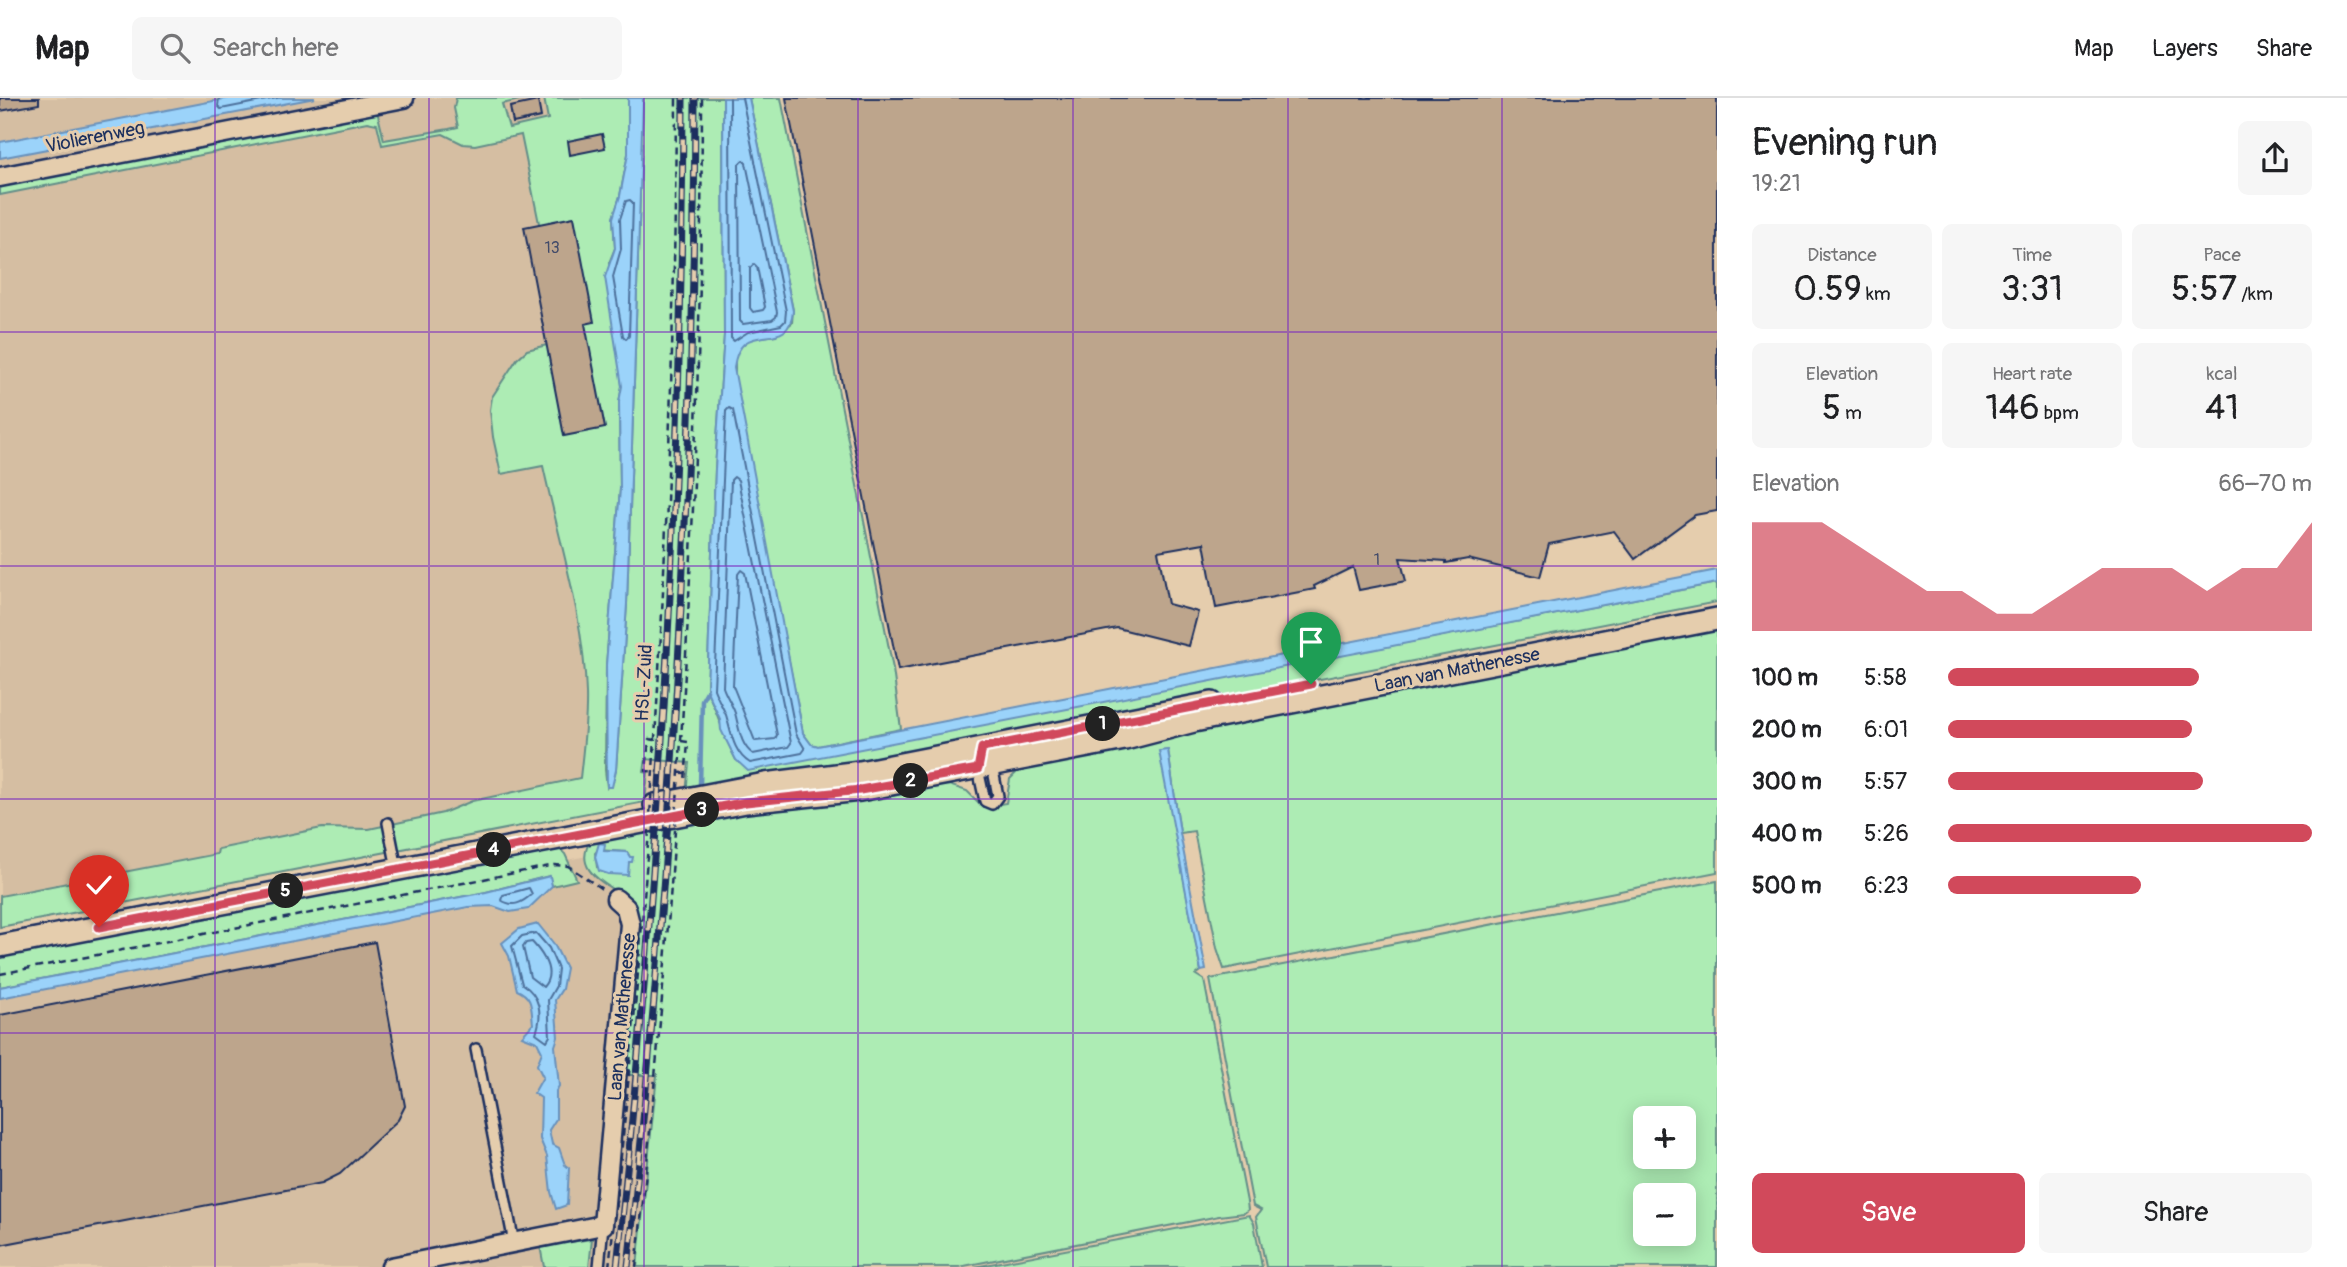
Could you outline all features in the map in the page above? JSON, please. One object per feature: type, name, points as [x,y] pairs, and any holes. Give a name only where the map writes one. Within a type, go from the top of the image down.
[{"type":"street","name":"Violierenweg","points":[[0,177],[404,98]]},
{"type":"street","name":"Laan van Mathenesse","points":[[0,932],[746,802],[860,790],[984,761],[1108,723],[1717,606]]},
{"type":"street","name":"Laan van Mathenesse","points":[[0,946],[731,790],[860,772],[984,761],[1125,739],[1194,722],[1717,619]]},
{"type":"street","name":"Laan van Mathenesse","points":[[603,1225],[630,924],[626,908],[616,898]]},
{"type":"street","points":[[393,1267],[603,1225]]},
{"type":"lane","points":[[388,822],[396,862]]},
{"type":"lane","points":[[476,1049],[514,1243]]},
{"type":"lane","points":[[599,1267],[603,1225]]},
{"type":"path","name":"HSL-Zuid","points":[[609,1267],[636,989],[655,740],[670,422],[676,98]]},
{"type":"path","points":[[636,1267],[659,1034],[681,741],[697,419],[702,98]]},
{"type":"path","points":[[655,740],[649,739],[646,771],[686,773],[688,741],[681,741]]},
{"type":"path","points":[[0,974],[555,865],[568,866],[616,898]]},
{"type":"shaded area","points":[[0,98],[619,98],[590,793],[0,912]]},
{"type":"shaded area","points":[[720,831],[676,1267],[0,1267],[0,967]]},
{"type":"green space","points":[[456,98],[528,98],[502,104],[509,128],[548,119],[544,98],[628,98],[628,154],[613,218],[615,248],[609,263],[622,386],[619,402],[620,489],[606,665],[607,787],[616,770],[627,604],[643,98],[723,98],[724,335],[715,469],[707,691],[736,760],[911,738],[1717,583],[1717,602],[871,766],[686,794],[689,763],[646,759],[644,772],[648,773],[645,802],[0,927],[0,896],[217,854],[218,849],[322,828],[369,829],[443,813],[472,801],[580,778],[586,714],[581,636],[543,466],[501,474],[490,410],[492,397],[517,359],[527,350],[563,341],[521,135],[475,145],[463,144],[443,134],[382,145],[377,124],[367,122],[0,195],[0,183],[373,111],[378,115],[384,140],[449,129],[458,127],[454,108]]},
{"type":"green space","points":[[749,98],[781,98],[893,669],[901,729],[818,746],[811,744],[803,733],[735,383],[735,356],[740,347],[749,339],[776,335],[792,323],[793,310]]},
{"type":"green space","points":[[1717,626],[1717,872],[1224,969],[1217,948],[1194,831],[1180,833],[1168,750],[1160,751],[1201,971],[1196,975],[1204,980],[1247,1202],[1248,1210],[1244,1213],[959,1267],[637,1267],[657,1075],[623,1075],[624,897],[599,880],[587,866],[586,849],[592,838],[773,801],[825,805],[949,785],[967,791],[983,807],[1006,803],[1010,779],[1022,767]],"holes":[[[598,850],[627,852],[632,857],[629,862],[597,867],[595,853]]]},
{"type":"green space","points":[[557,847],[565,854],[577,880],[552,886],[549,876],[486,892],[0,987],[0,951]]},
{"type":"green space","points":[[1717,881],[1717,1267],[1266,1267],[1256,1217],[1261,1210],[1253,1206],[1210,979]]},
{"type":"green space","points":[[1249,1215],[1254,1223],[1262,1267],[975,1267]]},
{"type":"green space","points":[[592,1239],[589,1267],[544,1267],[540,1246]]},
{"type":"water","points":[[229,98],[315,98],[0,158],[0,142]]},
{"type":"water","points":[[628,98],[643,98],[627,604],[616,770],[612,787],[607,787],[606,665],[620,489],[619,402],[622,386],[605,277],[615,248],[613,218],[628,154]]},
{"type":"water","points":[[723,98],[749,98],[793,311],[790,325],[783,332],[745,343],[738,352],[734,368],[803,733],[811,744],[818,746],[1717,570],[1717,583],[748,771],[736,760],[721,730],[720,719],[707,691],[715,469],[724,335]]},
{"type":"water","points":[[1168,750],[1180,833],[1206,970],[1201,971],[1159,751]]},
{"type":"water","points":[[599,843],[605,844],[604,851],[627,852],[633,857],[632,862],[629,862],[628,875],[599,871],[595,857]]},
{"type":"water","points":[[550,876],[552,886],[528,909],[510,912],[493,906],[468,907],[0,998],[0,987],[486,892]]},
{"type":"water","points":[[538,924],[554,944],[566,968],[562,989],[555,1000],[558,1037],[555,1046],[559,1086],[556,1091],[556,1119],[549,1130],[552,1144],[559,1148],[565,1165],[569,1168],[567,1205],[556,1209],[547,1156],[540,1139],[541,1098],[534,1093],[543,1077],[537,1065],[542,1052],[537,1042],[522,1036],[533,1024],[531,1008],[529,999],[517,990],[509,956],[502,943],[519,929]]},
{"type":"building","points":[[0,98],[39,98],[39,104],[0,111]]},
{"type":"building","points":[[786,98],[1717,98],[1717,511],[1695,515],[1635,559],[1614,531],[1549,544],[1540,577],[1468,559],[1446,563],[1400,558],[1406,581],[1359,590],[1353,567],[1314,586],[1315,589],[1216,608],[1204,543],[1158,551],[1168,604],[1198,612],[1189,646],[1117,628],[898,670]]},
{"type":"building","points":[[538,101],[541,117],[513,123],[510,107]]},
{"type":"building","points":[[602,134],[605,148],[570,155],[568,141]]},
{"type":"building","points":[[574,217],[594,322],[585,324],[605,428],[564,436],[524,227]]},
{"type":"building","points":[[375,942],[405,1106],[398,1120],[340,1174],[322,1183],[0,1245],[0,1015]]},
{"type":"waterway","points":[[700,786],[702,700],[707,691]]},
{"type":"railway","points":[[617,1267],[645,976],[665,684],[678,391],[683,98]]},
{"type":"railway","points":[[628,1267],[656,976],[677,684],[690,391],[695,98]]},
{"type":"route","points":[[99,927],[746,802],[860,790],[978,769],[982,748],[1311,684]]}]
